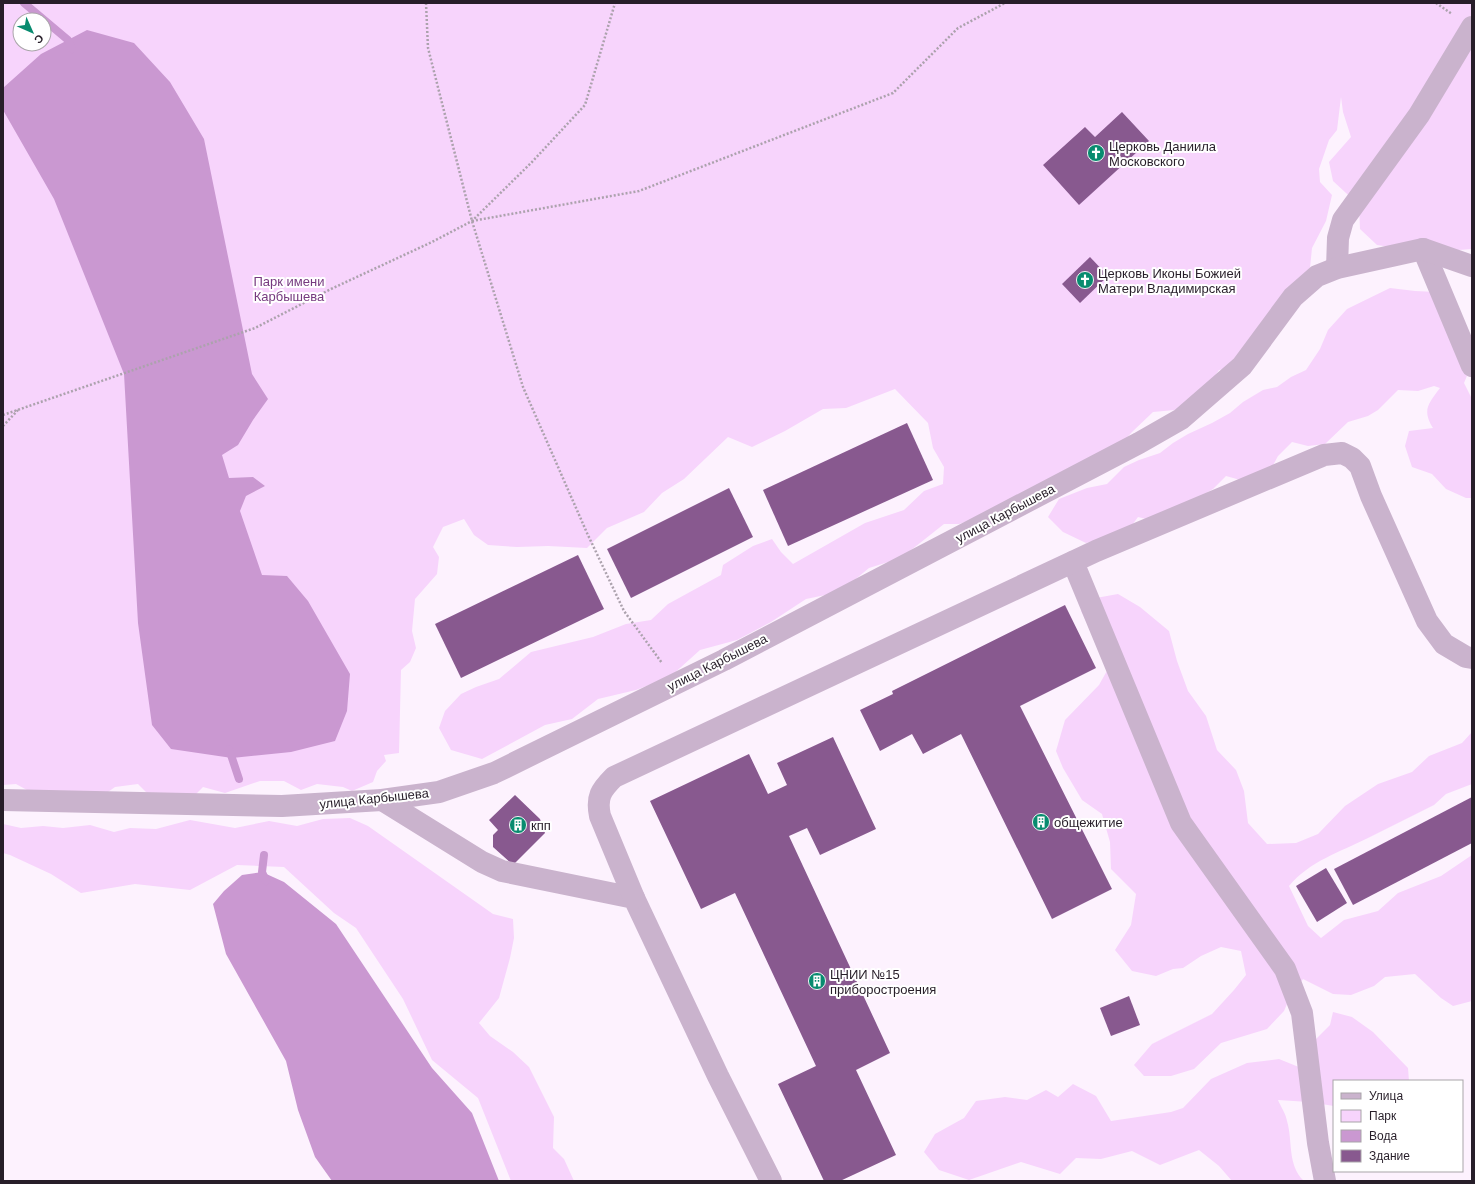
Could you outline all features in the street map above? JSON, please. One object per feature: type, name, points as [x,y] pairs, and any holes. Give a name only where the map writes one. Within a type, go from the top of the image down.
[{"type":"street","points":[[1337,268],[1338,238],[1343,220],[1418,115],[1472,27]]},
{"type":"street","points":[[1423,249],[1472,266]]},
{"type":"street","points":[[1423,249],[1472,366]]},
{"type":"street","name":"улица Карбышева","points":[[3,800],[282,806],[382,800],[439,792],[494,773],[724,660],[1125,451],[1181,419],[1242,366],[1293,297],[1317,276],[1337,268],[1423,249]]},
{"type":"street","points":[[771,1181],[718,1076],[634,898],[600,816],[597,804],[603,788],[614,777],[1073,562],[1324,455],[1342,454],[1352,458],[1360,466],[1371,496],[1427,621],[1444,644],[1466,657],[1472,658]]},
{"type":"street","points":[[1073,562],[1181,823],[1285,970],[1302,1013],[1318,1143],[1325,1181]]},
{"type":"street","points":[[382,800],[482,862],[502,871],[634,898]]},
{"type":"path","points":[[426,3],[428,48],[472,221],[523,387],[587,533],[624,610],[676,683]]},
{"type":"path","points":[[3,415],[255,328],[331,289],[432,242],[472,221],[532,162],[585,105],[615,3]]},
{"type":"path","points":[[472,221],[639,192],[893,94],[958,28],[1005,3]]},
{"type":"path","points":[[3,426],[18,410]]},
{"type":"green space","name":"Парк имени Карбышева","points":[[3,3],[1472,3],[1472,249],[1432,252],[1377,245],[1360,229],[1359,205],[1333,181],[1329,162],[1351,137],[1343,112],[1341,97],[1337,130],[1329,140],[1319,169],[1320,182],[1332,195],[1326,221],[1312,248],[1310,268],[1242,366],[1219,370],[1206,389],[1185,409],[1153,412],[1115,451],[992,513],[959,524],[944,524],[901,558],[869,568],[840,592],[806,599],[771,622],[737,640],[700,650],[670,677],[636,690],[598,699],[572,719],[545,725],[482,759],[451,750],[439,728],[445,711],[461,694],[499,679],[531,652],[593,637],[626,624],[651,620],[668,604],[721,575],[723,565],[753,546],[772,539],[781,552],[793,564],[865,523],[904,510],[924,491],[943,484],[944,467],[933,448],[928,423],[895,389],[846,408],[823,409],[785,431],[752,447],[728,437],[684,479],[662,493],[644,512],[607,528],[587,548],[488,545],[474,535],[464,519],[443,527],[433,547],[439,557],[437,574],[415,599],[412,631],[416,648],[410,662],[401,670],[399,753],[384,755],[386,761],[377,771],[373,782],[352,791],[343,787],[317,784],[301,790],[284,781],[260,781],[225,793],[203,787],[196,794],[151,797],[138,784],[115,787],[101,797],[27,790],[16,784],[3,785]]},
{"type":"green space","points":[[1390,288],[1436,292],[1469,371],[1464,383],[1472,399],[1472,498],[1466,498],[1446,489],[1432,474],[1412,467],[1405,446],[1409,431],[1433,428],[1427,412],[1432,398],[1440,388],[1434,386],[1418,391],[1398,390],[1378,410],[1368,416],[1348,422],[1325,444],[1308,446],[1292,442],[1278,456],[1271,469],[1244,481],[1226,476],[1213,489],[1158,522],[1138,517],[1127,532],[1086,543],[1063,532],[1048,517],[1059,499],[1087,488],[1107,484],[1124,467],[1160,453],[1188,434],[1230,413],[1243,402],[1263,390],[1277,387],[1291,377],[1306,370],[1320,349],[1328,330],[1347,309]]},
{"type":"green space","points":[[1118,594],[1140,607],[1169,631],[1177,661],[1188,691],[1206,716],[1217,750],[1236,770],[1244,791],[1248,823],[1267,844],[1296,843],[1318,834],[1345,806],[1378,784],[1412,772],[1429,756],[1462,743],[1472,732],[1472,784],[1446,794],[1434,805],[1326,858],[1306,870],[1289,886],[1308,926],[1321,938],[1344,920],[1378,911],[1398,893],[1441,876],[1472,855],[1472,1001],[1453,1006],[1441,998],[1415,974],[1385,977],[1374,986],[1351,995],[1333,994],[1303,979],[1290,997],[1284,1011],[1267,1029],[1221,1043],[1194,1069],[1171,1076],[1144,1076],[1134,1065],[1152,1044],[1212,1014],[1246,975],[1241,951],[1221,947],[1201,956],[1183,968],[1173,969],[1156,976],[1132,971],[1115,950],[1131,925],[1136,894],[1111,869],[1110,842],[1102,814],[1082,800],[1063,768],[1056,751],[1065,720],[1099,685],[1113,660],[1094,637],[1081,611],[1096,598]]},
{"type":"green space","points":[[350,818],[368,826],[493,914],[513,919],[514,938],[499,998],[479,1023],[490,1036],[513,1052],[529,1067],[554,1117],[553,1148],[564,1159],[574,1181],[511,1181],[478,1098],[432,1060],[403,999],[356,928],[334,913],[284,867],[237,865],[190,890],[135,884],[81,893],[51,874],[3,853],[3,824],[21,828],[43,826],[63,828],[90,825],[114,832],[130,828],[156,829],[190,820],[235,828],[269,821],[297,826],[323,819]]},
{"type":"green space","points":[[1333,1012],[1352,1017],[1373,1032],[1408,1068],[1409,1080],[1333,1080],[1333,1106],[1309,1102],[1278,1100],[1285,1113],[1289,1129],[1291,1152],[1295,1168],[1304,1181],[1232,1181],[1219,1166],[1199,1150],[1160,1165],[1132,1151],[1101,1159],[1076,1158],[1060,1174],[1021,1162],[969,1180],[939,1170],[924,1152],[935,1134],[964,1118],[976,1101],[1005,1097],[1027,1100],[1046,1090],[1058,1097],[1073,1084],[1096,1096],[1111,1121],[1171,1112],[1183,1108],[1211,1079],[1247,1063],[1279,1059],[1316,1074],[1315,1040],[1330,1025]]},
{"type":"water","points":[[87,30],[134,43],[170,82],[204,139],[252,374],[268,399],[238,445],[222,455],[229,478],[253,477],[265,486],[246,496],[240,511],[262,575],[287,576],[308,601],[350,674],[347,711],[335,741],[291,752],[232,758],[171,749],[152,725],[138,623],[124,374],[54,199],[3,110],[3,88],[41,54],[45,52],[52,52],[52,48]]},
{"type":"water","points":[[262,872],[284,882],[336,924],[432,1068],[472,1113],[499,1181],[332,1181],[315,1157],[298,1110],[286,1061],[226,954],[213,904],[224,891],[242,875]]},
{"type":"building","name":"Церковь Даниила Московского","points":[[1122,112],[1149,141],[1079,205],[1043,165],[1085,127],[1095,137]]},
{"type":"building","name":"Церковь Иконы Божией Матери Владимирская","points":[[1090,257],[1108,276],[1080,303],[1062,284]]},
{"type":"building","points":[[907,423],[933,480],[788,546],[763,490]]},
{"type":"building","points":[[729,488],[753,537],[631,598],[607,549]]},
{"type":"building","points":[[578,555],[604,609],[461,678],[435,624]]},
{"type":"building","name":"общежитие","points":[[1065,605],[1096,668],[1020,706],[1112,889],[1052,919],[961,734],[923,754],[912,734],[880,751],[860,710],[893,694],[892,691]]},
{"type":"building","name":"ЦНИИ №15 приборостроения","points":[[833,737],[876,829],[820,855],[807,828],[789,836],[890,1053],[856,1070],[896,1155],[840,1181],[824,1181],[778,1084],[816,1066],[735,893],[701,909],[650,801],[749,754],[768,794],[787,785],[777,763]]},
{"type":"building","name":"кпп","points":[[515,795],[540,819],[545,833],[513,865],[493,847],[493,835],[498,830],[489,820]]},
{"type":"building","points":[[1472,797],[1472,843],[1353,905],[1334,869]]},
{"type":"building","points":[[1326,868],[1347,903],[1317,922],[1296,886]]},
{"type":"building","points":[[1129,996],[1140,1025],[1111,1036],[1100,1008]]},
{"type":"waterway","points":[[24,3],[68,40],[72,49]]},
{"type":"waterway","points":[[229,749],[239,779]]},
{"type":"waterway","points":[[264,855],[262,872],[266,881]]},
{"type":"place","name":"Церковь Даниила Московского","points":[[1096,153]]},
{"type":"place","name":"Церковь Иконы Божией Матери Владимирская","points":[[1085,280]]},
{"type":"place","name":"общежитие","points":[[1041,822]]},
{"type":"place","name":"кпп","points":[[518,825]]},
{"type":"place","name":"ЦНИИ №15 приборостроения","points":[[817,981]]}]
